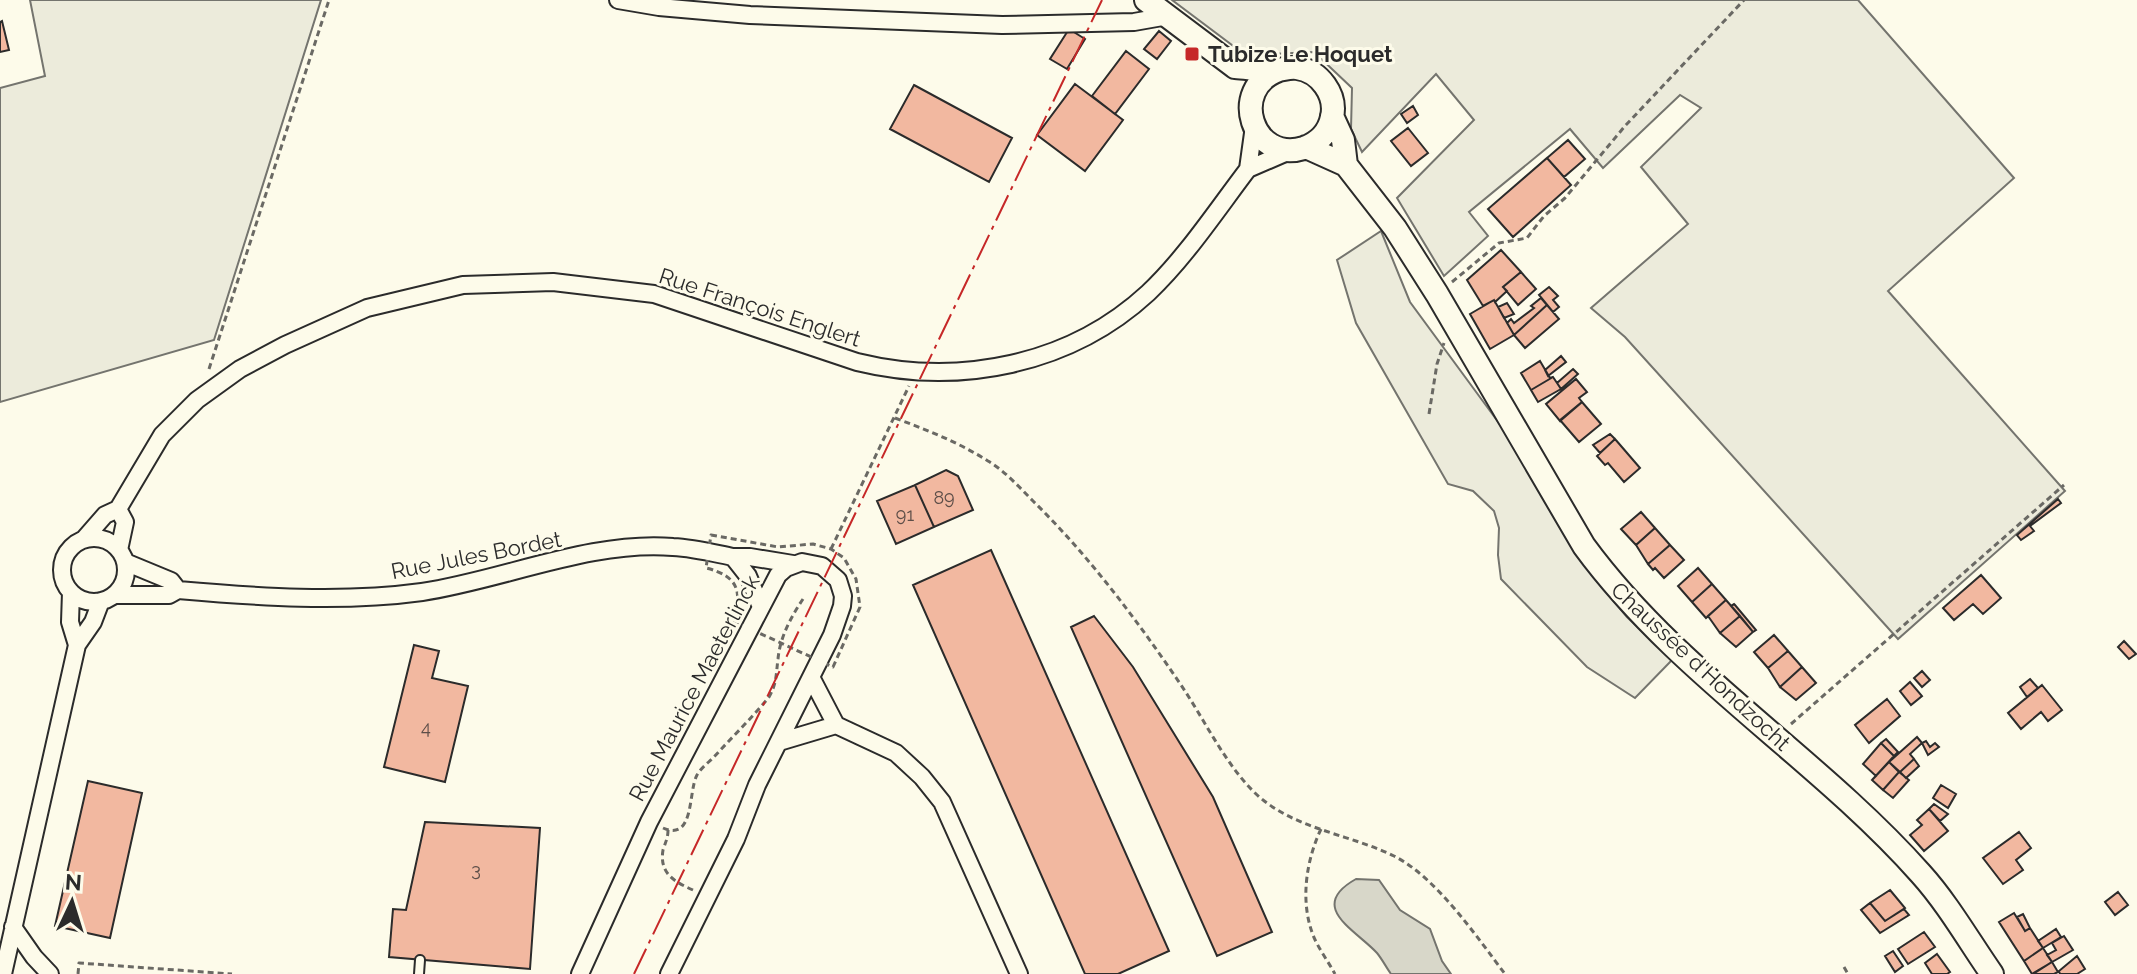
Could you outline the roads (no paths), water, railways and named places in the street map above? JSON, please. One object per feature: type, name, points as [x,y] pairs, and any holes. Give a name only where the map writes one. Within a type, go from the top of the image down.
[{"type":"main road","points":[[1146,0],[1235,67],[1298,68],[1321,80],[1332,103],[1332,116],[1320,139],[1299,148]]},
{"type":"main road","points":[[1235,67],[1260,136],[1271,145],[1299,148],[1346,165],[1343,140],[1332,116]]},
{"type":"main road","points":[[1252,116],[1252,95],[1260,82],[1279,70]]},
{"type":"main road","name":"Chaussée d'Hondzocht","points":[[1346,165],[1395,228],[1437,294],[1584,546],[1610,581],[1644,619],[1868,821],[1922,875],[1992,974]]},
{"type":"street","points":[[618,0],[750,15],[1002,25],[1134,22],[1168,16]]},
{"type":"street","points":[[1252,116],[1248,169],[1299,148]]},
{"type":"street","name":"Rue François Englert","points":[[118,509],[162,435],[206,394],[240,369],[367,308],[463,285],[538,282],[654,294],[857,362],[916,373],[970,372],[1036,358],[1066,346],[1114,319],[1169,271],[1248,169]]},
{"type":"street","points":[[3,963],[77,645],[107,598],[124,580],[122,556],[125,522],[118,509],[105,515],[84,539],[70,548],[62,562],[63,578],[71,592],[85,601],[107,598]]},
{"type":"street","points":[[84,539],[103,539],[122,556],[171,581],[178,590]]},
{"type":"street","name":"Rue Jules Bordet","points":[[107,598],[169,595],[178,590],[298,597],[361,597],[457,586],[618,549],[671,546],[793,564]]},
{"type":"street","points":[[733,557],[748,576],[761,607]]},
{"type":"street","points":[[669,974],[709,896],[842,606],[843,596],[838,580],[822,566],[793,564]]},
{"type":"street","name":"Rue Maurice Maeterlinck","points":[[580,974],[649,822],[778,575],[793,564]]},
{"type":"street","points":[[71,592],[70,622],[77,645]]},
{"type":"street","points":[[811,677],[836,725],[896,753],[922,777],[942,802],[1019,974]]},
{"type":"street","points":[[779,742],[836,725]]},
{"type":"street","points":[[13,927],[50,974]]},
{"type":"lane","points":[[419,974],[420,960]]},
{"type":"place","name":"Tubize Le Hoquet","points":[[1192,54]]}]
